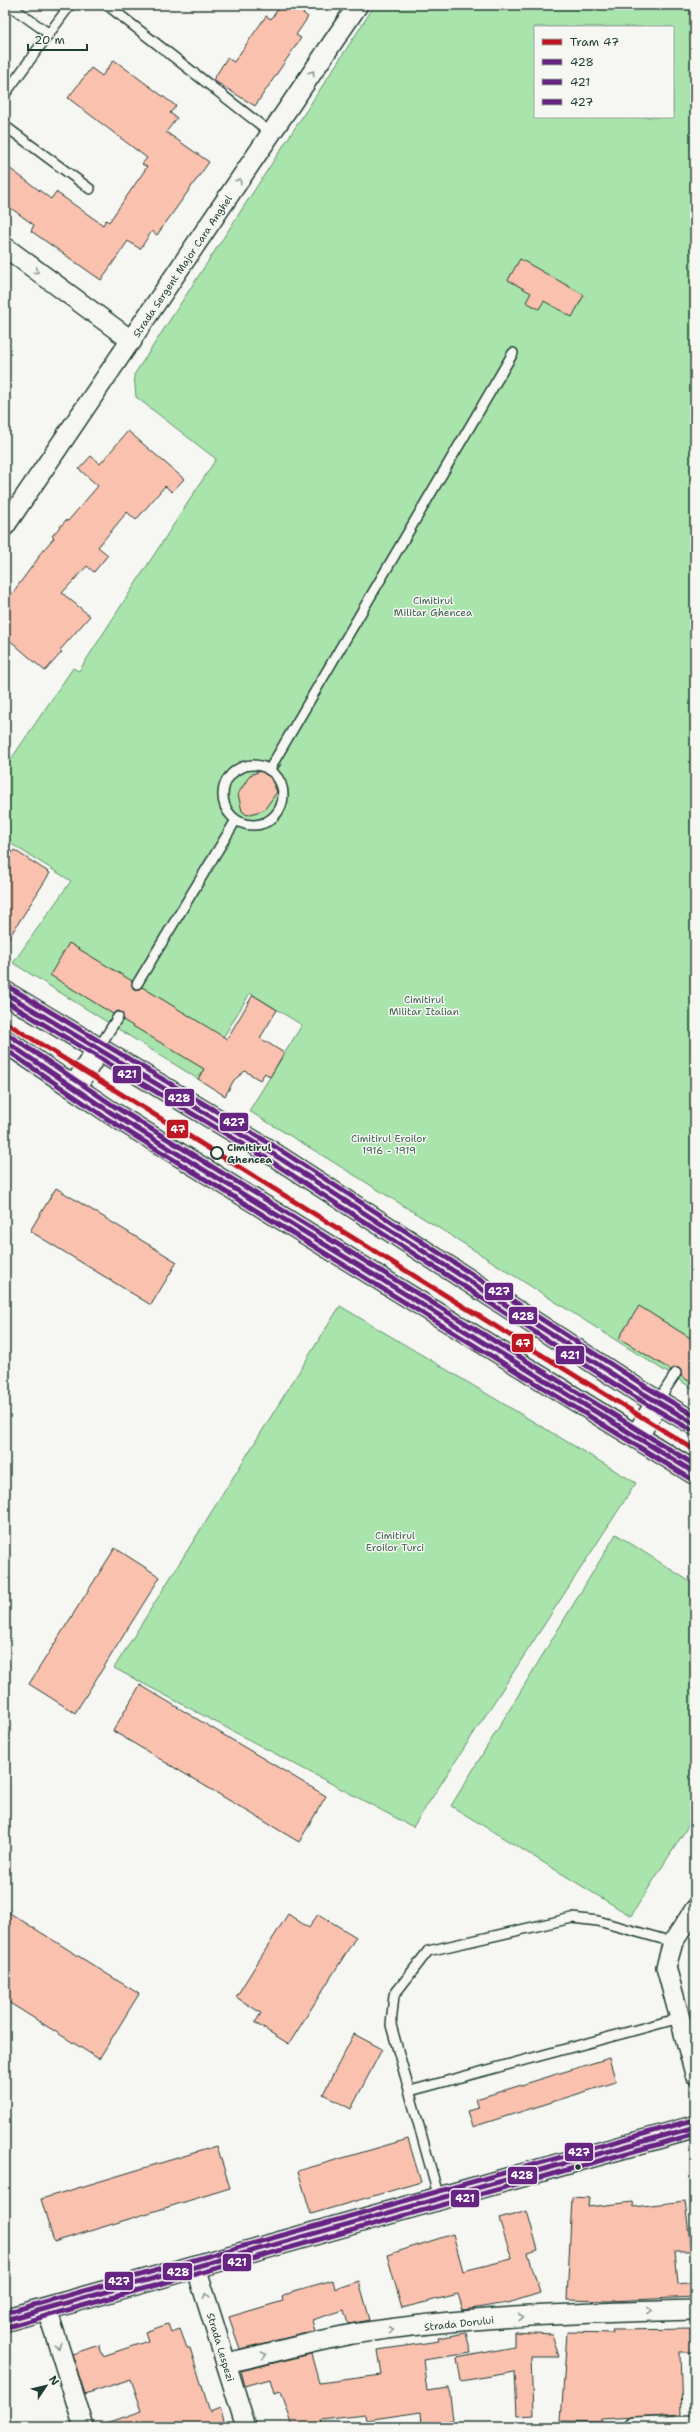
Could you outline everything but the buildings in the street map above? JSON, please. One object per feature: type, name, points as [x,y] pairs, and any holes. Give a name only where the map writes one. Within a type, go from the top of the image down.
[{"type":"main road","points":[[5,993],[270,1152],[486,1293],[695,1424]]},
{"type":"main road","points":[[6,1044],[75,1087],[110,1112],[695,1472]]},
{"type":"main road","points":[[75,1087],[98,1049]]},
{"type":"main road","points":[[637,1436],[658,1401]]},
{"type":"main road","points":[[5,2320],[695,2127]]},
{"type":"street","name":"Strada Sergent Major Cara Anghel","points":[[5,526],[132,341],[358,5]]},
{"type":"street","points":[[5,247],[132,341]]},
{"type":"street","points":[[695,1909],[673,1942],[666,1967],[695,2074]]},
{"type":"street","name":"Strada Lespezi","points":[[196,2267],[246,2427]]},
{"type":"street","points":[[47,2309],[84,2427]]},
{"type":"street","name":"Strada Dorului","points":[[226,2363],[353,2334],[467,2321],[584,2313],[695,2310]]},
{"type":"street","points":[[632,2427],[695,2425]]},
{"type":"lane","points":[[9,5],[48,33]]},
{"type":"lane","points":[[5,94],[48,33],[70,5]]},
{"type":"lane","points":[[107,5],[271,133]]},
{"type":"lane","points":[[5,126],[90,188]]},
{"type":"lane","points":[[269,770],[513,353]]},
{"type":"lane","points":[[249,765],[260,766],[269,770],[277,777],[282,786],[283,797],[281,807],[275,816],[267,822],[257,825],[246,824],[236,820],[229,813],[223,793],[225,783],[231,774],[239,768],[249,765]]},
{"type":"lane","points":[[137,984],[236,820]]},
{"type":"lane","points":[[98,1049],[118,1017]]},
{"type":"lane","points":[[658,1401],[676,1373]]},
{"type":"lane","points":[[439,2198],[391,2025],[394,1995],[428,1951],[572,1918],[598,1921],[673,1942]]},
{"type":"lane","points":[[410,2091],[680,2018]]},
{"type":"green space","name":"Cimitirul Militar Ghencea","points":[[375,5],[684,5],[695,15],[695,1390],[417,1214],[249,1111],[302,1025],[250,993],[198,1079],[13,963],[71,881],[5,840],[5,768],[73,668],[79,671],[216,459],[136,397],[134,375]]},
{"type":"green space","name":"Cimitirul Eroilor Turci","points":[[340,1306],[636,1483],[413,1827],[114,1668]]},
{"type":"green space","points":[[616,1534],[695,1585],[695,1815],[631,1916],[451,1806]]},
{"type":"tram line","name":"47","points":[[5,1022],[695,1450]]},
{"type":"transit line","name":"427","points":[[9,987],[274,1146],[643,1385],[695,1416]]},
{"type":"transit line","name":"428","points":[[5,993],[270,1152],[639,1391],[695,1424]]},
{"type":"transit line","name":"421","points":[[5,1001],[266,1158],[635,1397],[691,1430]]},
{"type":"transit line","name":"427","points":[[9,1035],[114,1106],[695,1465]]},
{"type":"transit line","name":"428","points":[[5,1041],[110,1112],[695,1473]]},
{"type":"transit line","name":"421","points":[[5,1049],[106,1118],[691,1479]]},
{"type":"transit line","name":"427","points":[[5,2313],[693,2120]]},
{"type":"transit line","name":"428","points":[[5,2320],[695,2127]]},
{"type":"transit line","name":"421","points":[[7,2327],[695,2134]]},
{"type":"place","name":"Cimitirul Ghencea","points":[[217,1153]]},
{"type":"park label","name":"Cimitirul Militar Italian","points":[[424,1004]]},
{"type":"park label","name":"Cimitirul Eroilor 1916 - 1919","points":[[389,1144]]}]
